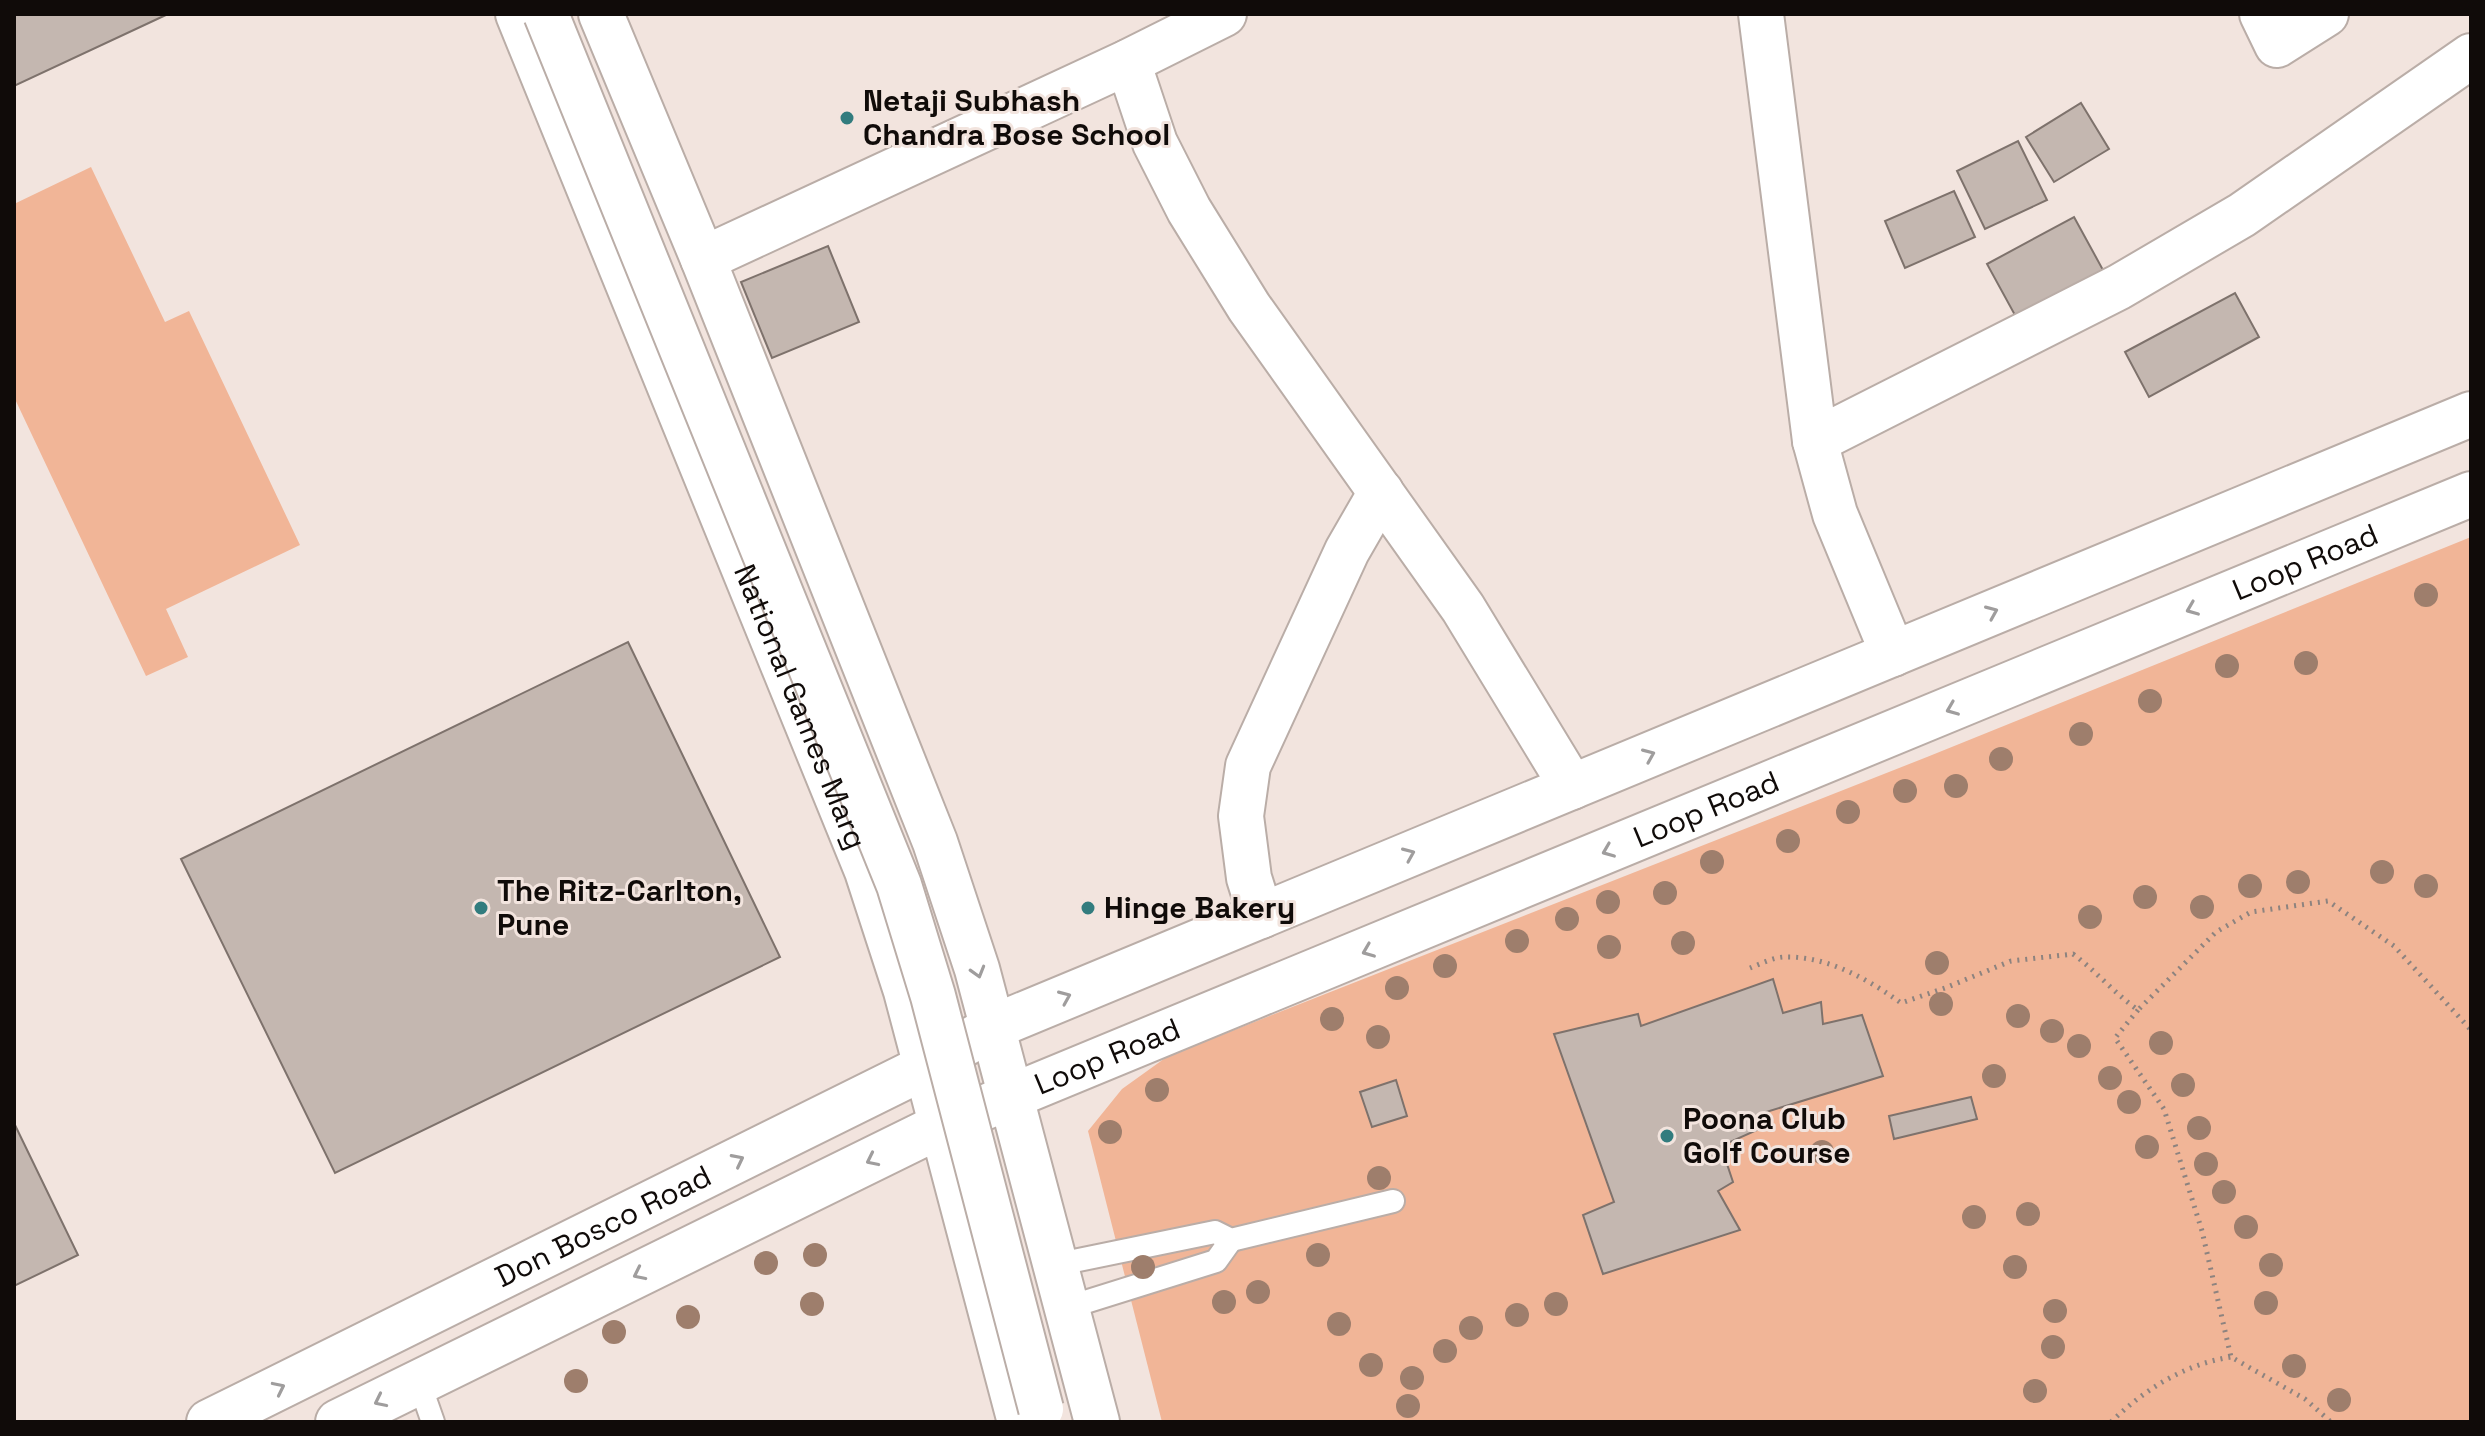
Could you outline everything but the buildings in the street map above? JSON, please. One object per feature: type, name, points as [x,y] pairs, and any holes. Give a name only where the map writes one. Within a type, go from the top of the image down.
[{"type":"main road","name":"National Games Marg","points":[[518,14],[867,871],[906,991],[942,1125],[1057,1417]]},
{"type":"main road","points":[[546,14],[899,885],[1057,1417]]},
{"type":"main road","points":[[572,14],[669,239],[910,846],[1007,1171],[1057,1417]]},
{"type":"main road","points":[[601,14],[703,259],[935,842],[977,969],[1066,1308],[1057,1417]]},
{"type":"main road","points":[[703,259],[1128,62],[1224,14]]},
{"type":"main road","points":[[1761,14],[1815,441],[1835,514],[1893,654]]},
{"type":"main road","points":[[2262,14],[2277,45],[2326,14]]},
{"type":"main road","points":[[1815,441],[2119,287],[2242,215],[2471,56]]},
{"type":"main road","points":[[1128,62],[1155,143],[1189,210],[1249,307],[1463,608],[1572,787]]},
{"type":"main road","points":[[993,1027],[2471,414]]},
{"type":"main road","points":[[1261,916],[1249,878],[1241,816],[1248,766],[1347,551],[1381,492]]},
{"type":"main road","name":"Loop Road","points":[[942,1125],[2471,494]]},
{"type":"main road","points":[[867,871],[935,842]]},
{"type":"main road","name":"Don Bosco Road","points":[[209,1422],[927,1066],[993,1027]]},
{"type":"main road","name":"Don Bosco Road","points":[[338,1422],[426,1402],[942,1125]]},
{"type":"lane","points":[[1054,1265],[1215,1232],[1231,1240],[1393,1201]]},
{"type":"lane","points":[[1066,1308],[1216,1261],[1231,1240]]},
{"type":"path","points":[[2231,1357],[2202,1231],[2164,1109],[2115,1038],[2138,1010],[2216,932],[2251,912],[2328,901],[2394,946],[2471,1030]]},
{"type":"path","points":[[1750,968],[1783,956],[1818,960],[1874,983],[1901,1003],[2011,961],[2073,954],[2138,1010]]},
{"type":"path","points":[[2111,1422],[2128,1406],[2180,1372],[2231,1357],[2305,1399],[2331,1422]]},
{"type":"shaded area","points":[[91,167],[165,322],[189,311],[300,545],[166,609],[188,657],[146,676],[14,397],[14,204]]},
{"type":"shaded area","name":"Poona Club Golf Course","points":[[2471,537],[2471,1422],[1162,1422],[1088,1131],[1122,1089],[1168,1056],[1927,757]]},
{"type":"place","name":"Netaji Subhash Chandra Bose School","points":[[847,118]]},
{"type":"place","name":"The Ritz-Carlton, Pune","points":[[481,908]]},
{"type":"place","name":"Hinge Bakery","points":[[1088,908]]},
{"type":"place","name":"Poona Club Golf Course","points":[[1667,1136]]}]
